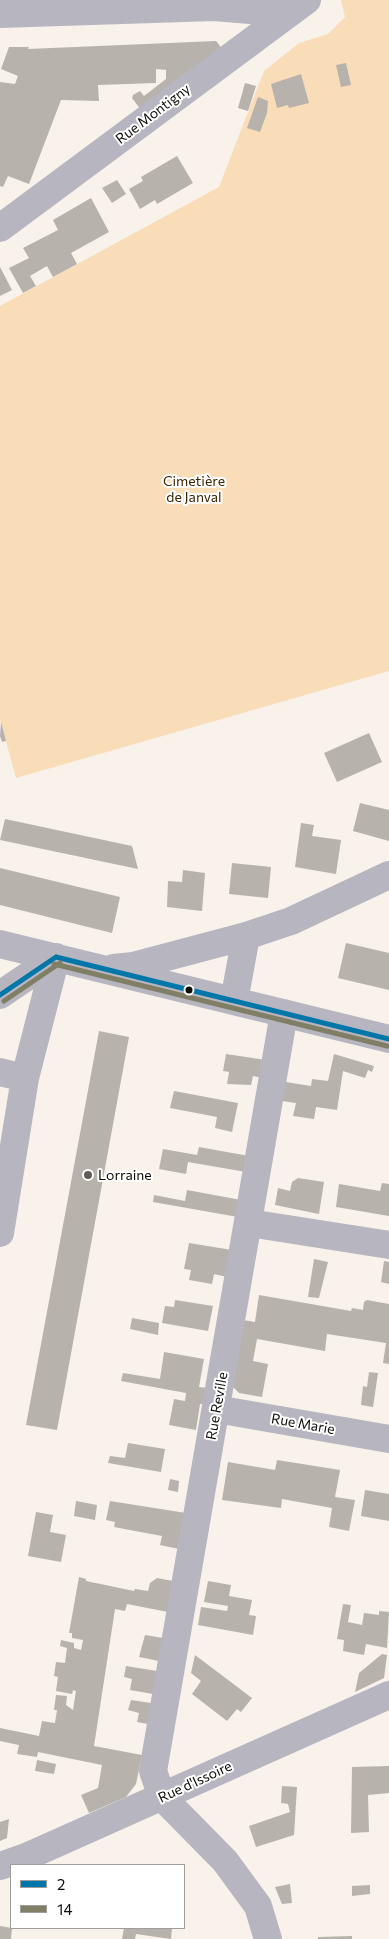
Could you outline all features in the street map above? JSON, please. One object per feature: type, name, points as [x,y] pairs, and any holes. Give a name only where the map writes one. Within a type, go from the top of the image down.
[{"type":"street","points":[[0,14],[214,7],[297,7]]},
{"type":"street","name":"Rue Montigny","points":[[0,228],[297,7]]},
{"type":"street","points":[[106,970],[132,966],[246,936],[291,921],[389,875]]},
{"type":"street","points":[[234,1001],[246,936]]},
{"type":"street","points":[[0,944],[389,1039]]},
{"type":"street","points":[[0,994],[56,957]]},
{"type":"street","points":[[0,1233],[13,1075],[56,957]]},
{"type":"street","name":"Rue Reville","points":[[162,1797],[153,1771],[284,1013]]},
{"type":"street","points":[[249,1223],[389,1245]]},
{"type":"street","name":"Rue Marie","points":[[216,1409],[389,1439]]},
{"type":"street","name":"Rue d'Issoire","points":[[0,1866],[26,1857],[389,1695]]},
{"type":"street","points":[[162,1797],[226,1861],[258,1906],[268,1939]]},
{"type":"green space","name":"Cimetière de Janval","points":[[341,0],[389,0],[389,671],[16,778],[0,720],[0,306],[219,187],[264,71],[299,43],[328,34],[345,17]]},
{"type":"building","points":[[216,41],[220,46],[220,57],[144,114],[132,98],[133,95],[140,91],[144,96],[166,79],[166,70],[156,69],[156,83],[98,85],[99,101],[61,100],[29,184],[8,176],[3,187],[0,186],[0,82],[15,84],[18,76],[1,69],[9,47],[29,47],[28,49]]},
{"type":"building","points":[[346,63],[351,85],[341,87],[336,65]]},
{"type":"building","points":[[301,74],[309,103],[289,108],[288,105],[277,108],[271,84]]},
{"type":"building","points":[[245,83],[256,86],[248,111],[238,108]]},
{"type":"building","points":[[258,97],[268,101],[267,113],[260,132],[247,128]]},
{"type":"building","points":[[177,156],[193,183],[157,204],[155,200],[140,209],[129,189],[143,181],[141,177]]},
{"type":"building","points":[[117,180],[126,194],[112,203],[102,188]]},
{"type":"building","points":[[91,198],[109,232],[71,253],[77,264],[53,277],[47,266],[30,276],[36,286],[23,293],[9,268],[29,258],[23,248],[58,230],[53,220]]},
{"type":"building","points":[[0,267],[12,290],[0,296]]},
{"type":"building","points":[[1,722],[6,741],[2,742],[0,736]]},
{"type":"building","points":[[369,733],[382,762],[337,782],[324,753]]},
{"type":"building","points":[[360,803],[389,810],[389,841],[353,831]]},
{"type":"building","points":[[5,819],[132,846],[138,869],[0,840]]},
{"type":"building","points":[[301,823],[314,825],[312,836],[341,840],[336,874],[295,867]]},
{"type":"building","points":[[232,863],[271,867],[268,898],[229,894]]},
{"type":"building","points":[[0,868],[120,897],[112,933],[0,905]]},
{"type":"building","points":[[183,870],[205,873],[202,911],[167,907],[168,881],[182,882]]},
{"type":"building","points":[[346,943],[389,953],[389,990],[338,978]]},
{"type":"building","name":"Lorraine","points":[[99,1031],[129,1037],[57,1430],[26,1425]]},
{"type":"building","points":[[226,1054],[266,1060],[263,1078],[253,1076],[251,1085],[227,1084],[229,1072],[223,1071]]},
{"type":"building","points":[[334,1054],[374,1066],[372,1072],[368,1070],[365,1078],[343,1071],[337,1110],[316,1107],[314,1119],[293,1116],[296,1103],[282,1101],[286,1082],[311,1086],[312,1079],[328,1081]]},
{"type":"building","points":[[174,1091],[238,1103],[232,1132],[215,1128],[217,1117],[170,1108]]},
{"type":"building","points":[[199,1147],[249,1156],[246,1172],[188,1162],[186,1174],[159,1169],[163,1149],[197,1155]]},
{"type":"building","points":[[298,1178],[324,1182],[319,1214],[275,1205],[278,1188],[290,1191],[292,1182]]},
{"type":"building","points":[[382,1183],[389,1184],[389,1216],[336,1207],[339,1184],[380,1191]]},
{"type":"building","points":[[187,1190],[241,1200],[238,1217],[153,1202],[154,1195],[185,1201]]},
{"type":"building","points":[[189,1243],[232,1250],[227,1277],[214,1274],[212,1284],[189,1280],[191,1270],[184,1269]]},
{"type":"building","points":[[314,1259],[328,1262],[319,1298],[308,1297]]},
{"type":"building","points":[[384,1261],[389,1262],[389,1284],[381,1282]]},
{"type":"building","points":[[259,1295],[351,1311],[352,1308],[363,1310],[364,1302],[367,1300],[389,1304],[389,1364],[383,1363],[386,1343],[327,1334],[325,1351],[257,1339],[253,1361],[268,1364],[262,1397],[239,1393],[231,1385],[243,1320],[255,1322]]},
{"type":"building","points":[[175,1300],[213,1306],[208,1331],[162,1323],[165,1306],[174,1307]]},
{"type":"building","points":[[132,1318],[159,1323],[158,1335],[130,1329]]},
{"type":"building","points":[[164,1352],[204,1359],[199,1387],[208,1388],[205,1404],[200,1404],[196,1430],[169,1425],[174,1399],[185,1401],[186,1393],[121,1381],[123,1373],[160,1379]]},
{"type":"building","points":[[369,1372],[378,1373],[373,1407],[361,1405],[363,1386],[367,1387]]},
{"type":"building","points":[[128,1443],[165,1449],[161,1472],[108,1463],[110,1456],[125,1458]]},
{"type":"building","points":[[277,1460],[340,1470],[335,1497],[355,1500],[349,1531],[329,1527],[332,1508],[282,1499],[281,1508],[222,1500],[228,1462],[275,1470]]},
{"type":"building","points":[[170,1479],[179,1481],[178,1492],[168,1490]]},
{"type":"building","points":[[365,1490],[389,1494],[389,1521],[361,1516]]},
{"type":"building","points":[[76,1501],[97,1505],[95,1520],[74,1516]]},
{"type":"building","points":[[110,1501],[186,1513],[179,1549],[160,1545],[162,1536],[114,1527],[115,1522],[106,1520]]},
{"type":"building","points":[[36,1512],[53,1515],[50,1532],[66,1535],[61,1562],[28,1556]]},
{"type":"building","points":[[79,1577],[86,1579],[86,1581],[134,1591],[135,1589],[148,1591],[150,1583],[157,1578],[173,1581],[168,1612],[127,1604],[125,1611],[115,1609],[94,1746],[142,1755],[136,1784],[126,1797],[89,1813],[81,1795],[98,1788],[102,1765],[38,1752],[37,1757],[17,1754],[19,1745],[0,1741],[0,1728],[39,1736],[42,1721],[55,1723],[57,1710],[54,1710],[56,1695],[67,1696],[66,1705],[73,1710],[76,1691],[73,1690],[72,1694],[56,1691],[58,1677],[54,1676],[56,1662],[65,1663],[67,1648],[60,1646],[61,1640],[74,1643],[74,1648],[81,1650],[83,1640],[72,1638],[72,1633],[69,1633]]},
{"type":"building","points":[[208,1581],[231,1585],[229,1596],[252,1600],[249,1615],[256,1616],[253,1635],[198,1625],[201,1607],[227,1611],[228,1606],[204,1602]]},
{"type":"building","points":[[343,1604],[351,1605],[348,1622],[362,1625],[364,1613],[379,1615],[379,1611],[389,1612],[387,1648],[366,1644],[364,1655],[343,1651],[344,1640],[337,1639]]},
{"type":"building","points":[[145,1635],[163,1638],[159,1661],[139,1657]]},
{"type":"building","points":[[382,1654],[387,1655],[384,1678],[355,1692],[359,1673]]},
{"type":"building","points":[[195,1655],[252,1698],[241,1712],[237,1709],[227,1721],[192,1694],[201,1681],[191,1673]]},
{"type":"building","points":[[126,1666],[157,1671],[153,1694],[130,1690],[132,1679],[124,1677]]},
{"type":"building","points":[[131,1700],[151,1703],[148,1724],[137,1722],[139,1713],[128,1710]]},
{"type":"building","points":[[37,1760],[56,1764],[54,1774],[35,1771]]},
{"type":"building","points":[[389,1766],[389,1793],[368,1795],[369,1832],[351,1833],[352,1767]]},
{"type":"building","points":[[282,1786],[297,1787],[294,1835],[256,1847],[249,1826],[290,1812],[288,1804],[281,1803]]},
{"type":"building","points":[[9,1819],[7,1838],[0,1841],[0,1822]]},
{"type":"building","points":[[290,1884],[292,1903],[282,1904],[275,1887]]},
{"type":"building","points":[[370,1885],[370,1894],[352,1896],[352,1886]]},
{"type":"building","points":[[0,1926],[12,1929],[11,1939],[0,1939]]},
{"type":"building","points":[[124,1929],[172,1929],[171,1939],[136,1934],[135,1939],[122,1939]]},
{"type":"building","points":[[352,1936],[352,1939],[318,1939],[318,1937]]},
{"type":"transit line","name":"2","points":[[56,957],[389,1039]]},
{"type":"transit line","name":"2","points":[[0,995],[56,957]]},
{"type":"transit line","name":"14","points":[[4,1001],[60,963]]},
{"type":"transit line","name":"14","points":[[54,964],[387,1046]]},
{"type":"place","name":"Lorraine","points":[[88,1175]]}]
